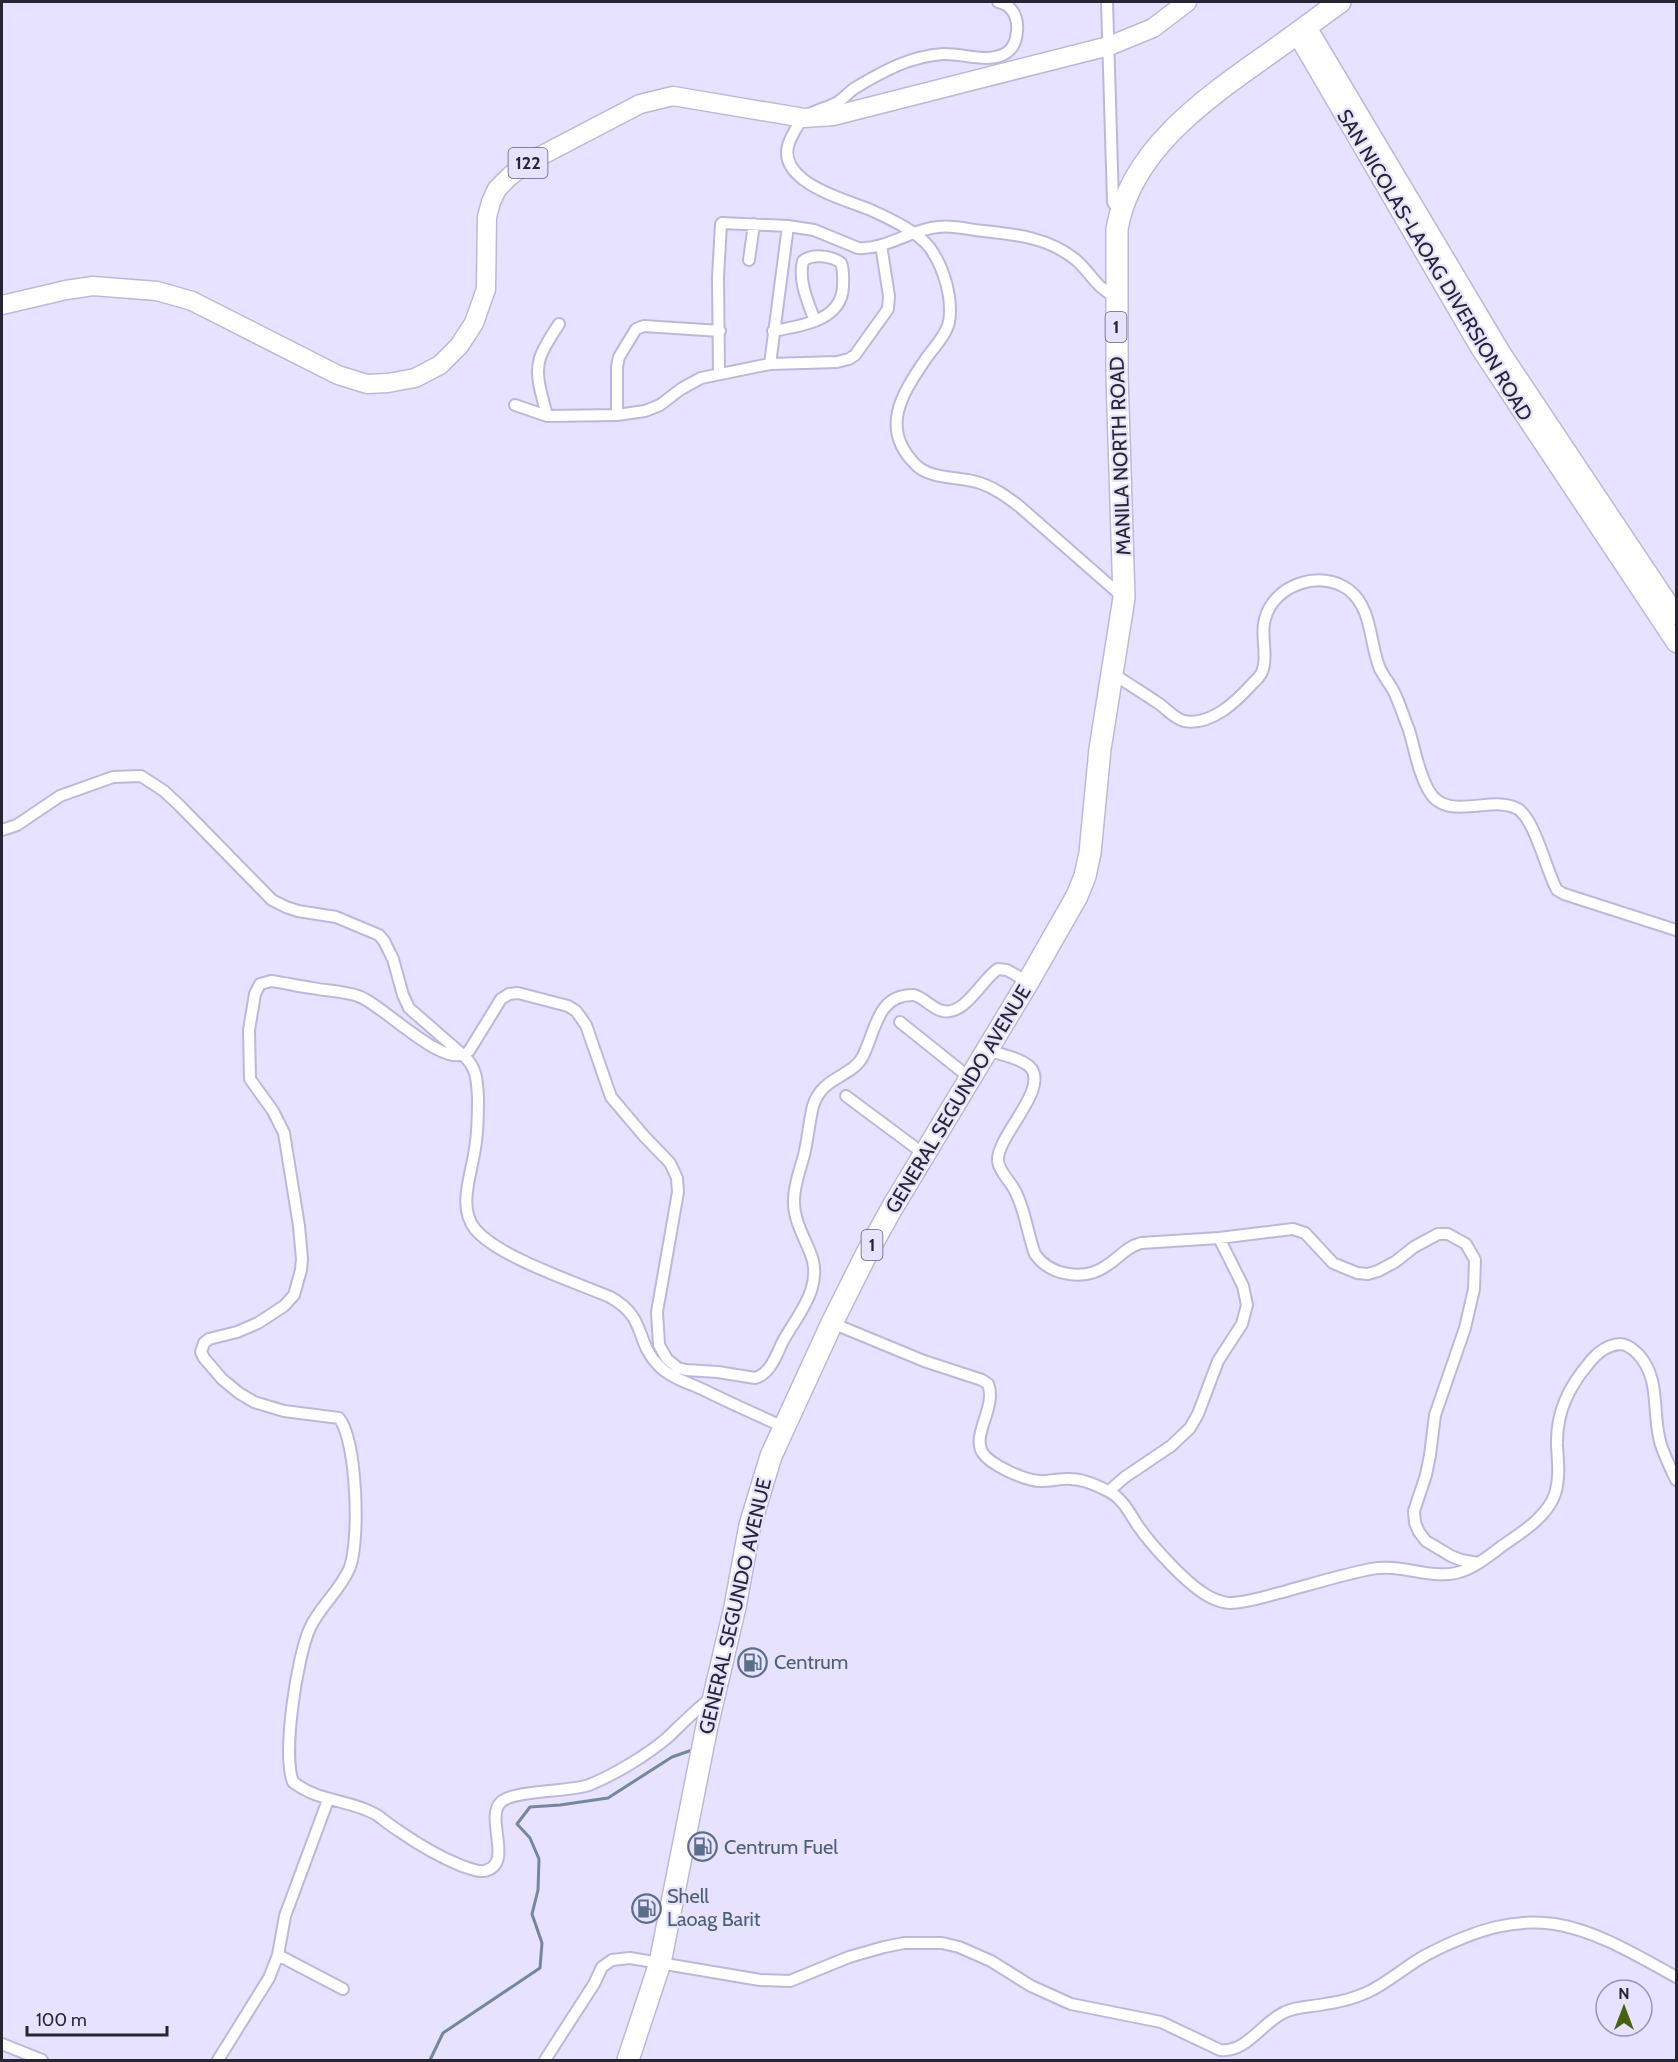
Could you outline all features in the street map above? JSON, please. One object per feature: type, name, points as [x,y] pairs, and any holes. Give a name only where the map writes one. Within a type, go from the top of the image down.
[{"type":"highway","name":"MANILA NORTH ROAD","points":[[1095,791],[1124,598],[1116,297],[1117,229],[1120,213],[1136,179],[1167,135],[1220,88],[1340,2]]},
{"type":"highway","name":"GENERAL SEGUNDO AVENUE","points":[[628,2061],[660,1963],[707,1726],[758,1493],[771,1456],[832,1323],[887,1217],[1077,896],[1085,876],[1090,853],[1095,791]]},
{"type":"main road","name":"122","points":[[2,305],[93,286],[157,291],[192,301],[338,375],[367,384],[415,378],[440,365],[459,346],[474,322],[486,289],[487,217],[497,189],[527,163],[640,104],[673,96],[804,118],[832,116],[1109,46],[1153,28],[1186,2]]},
{"type":"main road","name":"SAN NICOLAS-LAOAG DIVERSION ROAD","points":[[1302,30],[1502,354],[1677,615]]},
{"type":"main road","name":"SAN NICOLAS-LAOAG DIVERSION ROAD","points":[[1302,30],[1480,348],[1677,643]]},
{"type":"street","points":[[998,2],[1010,8],[1016,22],[1015,43],[1007,53],[988,57],[945,54],[912,59],[804,118],[790,139],[787,153],[792,168],[807,184],[831,196],[874,211],[913,233],[929,247],[940,266],[946,282],[949,321],[945,333],[925,360],[899,403],[896,416],[902,447],[916,465],[929,473],[981,483],[1000,493],[1019,506],[1124,598]]},
{"type":"street","points":[[1107,2],[1113,202],[1120,213]]},
{"type":"street","points":[[719,375],[718,277],[721,224],[788,226],[814,230],[858,249],[881,245],[934,227],[1013,234],[1040,240],[1074,259],[1098,286],[1116,297]]},
{"type":"street","points":[[749,260],[754,224]]},
{"type":"street","points":[[770,364],[788,226]]},
{"type":"street","points":[[515,405],[548,416],[617,415],[653,409],[694,381],[770,364],[837,362],[849,359],[855,355],[888,309],[889,296],[881,245]]},
{"type":"street","points":[[773,331],[802,326],[815,321],[833,311],[842,293],[843,268],[841,263],[834,258],[810,257],[805,259],[802,266],[803,286],[815,321]]},
{"type":"street","points":[[548,416],[538,367],[540,357],[559,324]]},
{"type":"street","points":[[617,415],[618,361],[636,329],[644,326],[720,331]]},
{"type":"street","points":[[1112,673],[1178,719],[1190,721],[1210,717],[1235,701],[1261,674],[1264,665],[1264,621],[1279,596],[1293,586],[1306,582],[1327,581],[1338,584],[1361,603],[1381,670],[1395,694],[1424,779],[1433,797],[1441,803],[1452,806],[1501,805],[1517,808],[1529,823],[1557,890],[1677,930]]},
{"type":"street","points":[[2,830],[17,825],[60,796],[122,776],[141,776],[164,791],[187,812],[272,900],[298,911],[336,917],[379,935],[393,959],[409,1008],[474,1067],[477,1083],[476,1147],[466,1198],[469,1220],[474,1228],[505,1252],[625,1305],[636,1318],[649,1354],[674,1377],[784,1427]]},
{"type":"street","points":[[464,1056],[473,1046],[501,999],[509,994],[518,993],[539,998],[568,1006],[576,1011],[586,1024],[611,1097],[670,1163],[677,1178],[678,1192],[657,1312],[658,1337],[663,1354],[673,1364],[686,1370],[755,1378],[768,1370],[790,1328],[802,1312],[812,1290],[811,1256],[794,1209],[794,1196],[813,1108],[821,1090],[861,1061],[880,1014],[894,998],[914,995],[939,1010],[948,1012],[964,1004],[998,969],[1007,969],[1028,982]]},
{"type":"street","points":[[464,1056],[449,1055],[431,1045],[359,996],[271,981],[260,984],[256,990],[249,1029],[250,1079],[273,1111],[284,1133],[298,1226],[301,1270],[294,1295],[284,1306],[258,1323],[209,1340],[204,1343],[201,1352],[222,1379],[239,1393],[272,1408],[339,1418],[348,1438],[355,1493],[353,1551],[345,1577],[310,1628],[307,1637],[294,1700],[290,1747],[290,1770],[293,1782],[328,1800],[365,1810],[445,1859],[485,1871],[496,1863],[498,1856],[496,1819],[501,1802],[512,1797],[589,1785],[642,1756],[665,1740],[714,1696]]},
{"type":"street","points":[[900,1022],[970,1078]]},
{"type":"street","points":[[986,1050],[1020,1061],[1033,1072],[1034,1084],[1030,1095],[1003,1141],[998,1165],[1019,1198],[1035,1254],[1051,1269],[1064,1273],[1082,1274],[1102,1269],[1129,1247],[1141,1243],[1219,1238],[1284,1229],[1300,1230],[1333,1263],[1357,1273],[1368,1274],[1395,1262],[1414,1247],[1438,1234],[1448,1234],[1466,1244],[1475,1260],[1474,1290],[1465,1328],[1435,1415],[1426,1475],[1414,1511],[1419,1533],[1426,1540],[1451,1556],[1478,1563]]},
{"type":"street","points":[[846,1096],[924,1154]]},
{"type":"street","points":[[1108,1491],[1125,1476],[1171,1446],[1190,1428],[1198,1414],[1218,1361],[1242,1324],[1247,1305],[1243,1286],[1219,1238]]},
{"type":"street","points":[[832,1323],[924,1361],[988,1384],[990,1397],[980,1443],[982,1452],[1004,1468],[1023,1477],[1035,1480],[1084,1481],[1108,1491],[1125,1506],[1162,1554],[1199,1591],[1210,1598],[1227,1603],[1259,1598],[1378,1568],[1400,1568],[1451,1574],[1478,1563],[1532,1524],[1552,1500],[1558,1479],[1557,1431],[1561,1408],[1568,1391],[1592,1359],[1606,1348],[1619,1344],[1635,1350],[1648,1366],[1654,1383],[1661,1446],[1677,1480]]},
{"type":"street","points":[[218,2061],[269,1978],[278,1955],[285,1916],[328,1800]]},
{"type":"street","points":[[545,2061],[594,1984],[602,1967],[612,1960],[630,1958],[760,1980],[790,1981],[849,1957],[884,1947],[904,1943],[942,1943],[959,1947],[991,1961],[1031,1986],[1071,2004],[1161,2022],[1220,2050],[1237,2049],[1274,2017],[1291,2009],[1342,2001],[1369,1991],[1408,1965],[1455,1940],[1511,1923],[1545,1922],[1574,1927],[1608,1941],[1677,1977]]},
{"type":"street","points":[[278,1955],[344,1989]]},
{"type":"street","points":[[2,2044],[42,2061]]},
{"type":"waterway","points":[[430,2060],[443,2033],[540,1968],[542,1943],[532,1914],[538,1890],[539,1859],[530,1838],[517,1824],[530,1807],[608,1798],[672,1757],[695,1749]]},
{"type":"place","name":"Centrum","points":[[753,1662]]},
{"type":"place","name":"Centrum Fuel","points":[[703,1847]]},
{"type":"place","name":"Shell Laoag Barit","points":[[646,1908]]}]
